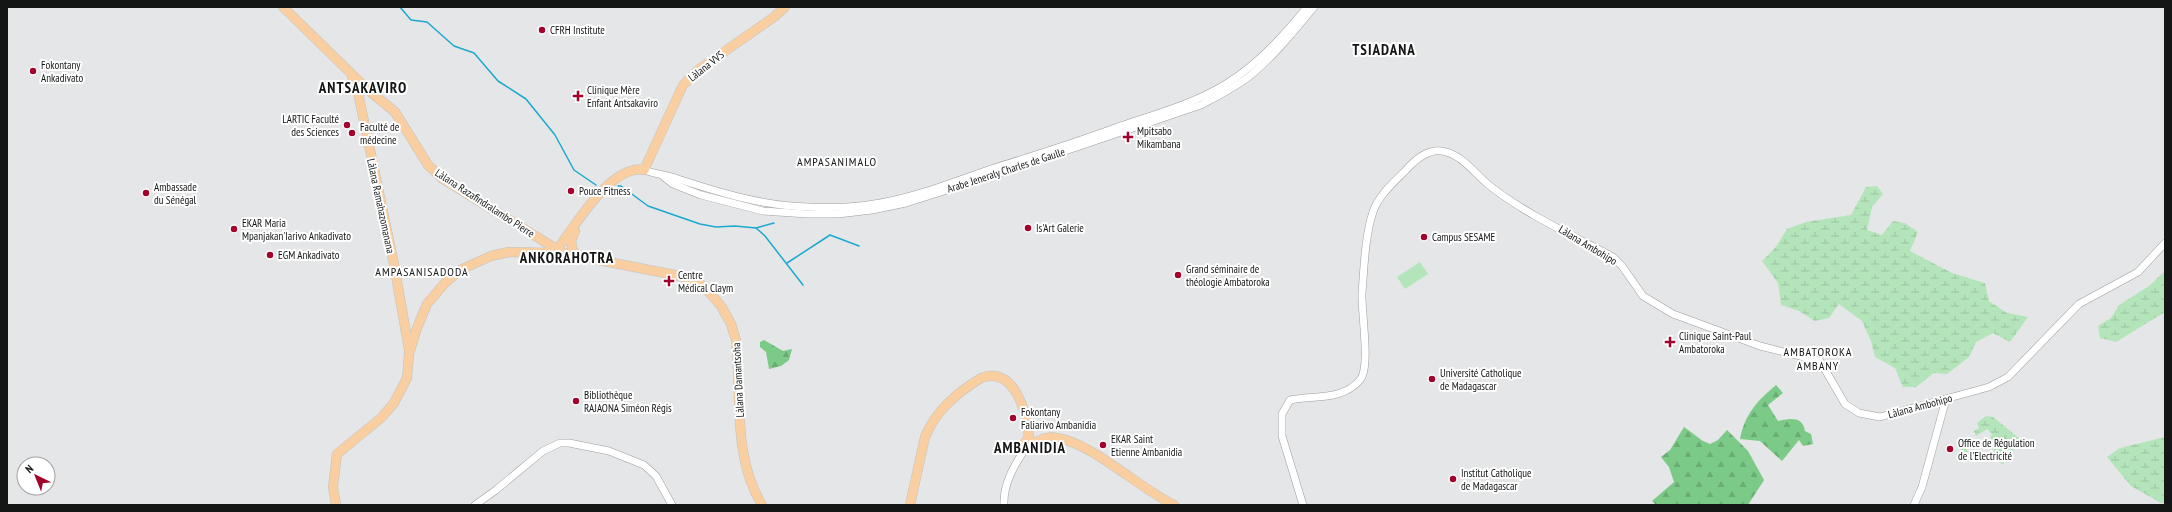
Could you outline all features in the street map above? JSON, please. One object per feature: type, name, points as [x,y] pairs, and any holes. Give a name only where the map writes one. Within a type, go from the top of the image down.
[{"type":"main road","points":[[283,7],[341,63],[372,89],[359,99]]},
{"type":"main road","name":"Làlana VVS","points":[[644,170],[682,85],[698,70],[774,17],[785,7]]},
{"type":"main road","name":"Làlana Ramahazomanana","points":[[341,63],[354,81],[359,99],[394,264],[409,354]]},
{"type":"main road","name":"Làlana Razafindralambo Pierre","points":[[372,89],[388,100],[428,165],[443,179],[547,249],[560,252]]},
{"type":"main road","name":"Arabe Jeneraly Charles de Gaulle","points":[[560,252],[582,217],[616,178],[630,170],[644,170]]},
{"type":"main road","name":"Arabe Jeneraly Charles de Gaulle","points":[[560,252],[576,229],[582,217]]},
{"type":"main road","points":[[576,229],[572,242],[573,251],[581,258]]},
{"type":"main road","points":[[336,505],[333,486],[336,454],[381,418],[394,403],[407,378],[409,354],[417,328],[427,304],[445,283],[460,270],[480,260],[503,253],[547,249]]},
{"type":"main road","name":"Làlana Damantsoha","points":[[560,252],[581,258],[675,275],[697,281],[721,306],[731,324],[736,340],[744,460],[751,485],[762,505]]},
{"type":"main road","points":[[405,327],[411,330],[417,328]]},
{"type":"main road","points":[[910,505],[925,437],[929,426],[946,405],[981,378],[987,376],[999,377],[1011,384],[1017,394],[1027,420],[1031,442],[1055,437],[1068,440],[1085,448],[1156,496],[1174,505]]},
{"type":"street","name":"Arabe Jeneraly Charles de Gaulle","points":[[644,170],[662,176],[676,178],[704,189],[765,204],[807,207],[840,207],[873,204],[906,198],[1094,136],[1198,99],[1226,85],[1248,69],[1283,34],[1307,7]]},
{"type":"street","name":"Arabe Jeneraly Charles de Gaulle","points":[[662,176],[673,184],[701,195],[763,211],[807,214],[838,214],[872,210],[906,203],[1201,105],[1229,90],[1251,75],[1288,39],[1314,7]]},
{"type":"street","name":"Làlana Ambohipo","points":[[1303,505],[1282,436],[1282,414],[1290,400],[1305,397],[1328,397],[1348,390],[1361,379],[1365,367],[1362,294],[1373,211],[1387,189],[1414,161],[1426,153],[1441,151],[1452,154],[1468,165],[1491,186],[1540,218],[1613,257],[1622,266],[1644,296],[1673,314],[1760,346],[1820,361],[1845,404],[1859,413],[1880,417],[1989,387],[2008,376],[2079,304],[2138,272],[2165,243]]},
{"type":"street","points":[[1914,505],[1924,480],[1946,399]]},
{"type":"street","points":[[1004,505],[1006,488],[1010,476],[1031,442]]},
{"type":"street","points":[[474,505],[496,490],[533,457],[560,443],[569,443],[609,451],[644,465],[656,476],[672,505]]},
{"type":"green space","points":[[1877,186],[1883,194],[1872,207],[1867,230],[1882,235],[1893,221],[1905,223],[1918,232],[1910,251],[1952,273],[1985,283],[1989,301],[2007,313],[2028,317],[2010,342],[1993,333],[1976,342],[1969,357],[1947,374],[1934,373],[1916,387],[1903,387],[1895,368],[1875,357],[1871,341],[1862,321],[1839,304],[1829,318],[1815,321],[1799,311],[1781,305],[1778,283],[1762,261],[1776,247],[1787,229],[1806,222],[1851,215],[1866,187]]},
{"type":"green space","points":[[1420,262],[1428,274],[1405,289],[1397,277]]},
{"type":"green space","points":[[2165,271],[2165,312],[2116,342],[2100,338],[2098,326],[2111,318],[2119,305],[2149,286]]},
{"type":"green space","points":[[764,340],[783,351],[792,349],[789,360],[781,366],[769,369],[766,352],[760,347],[760,342]]},
{"type":"green space","points":[[1776,385],[1783,393],[1768,405],[1778,421],[1787,419],[1799,420],[1804,426],[1805,431],[1811,434],[1813,444],[1803,446],[1799,440],[1782,461],[1760,441],[1740,439],[1745,422],[1753,409]]},
{"type":"green space","points":[[1986,416],[1993,417],[2025,443],[2021,450],[2016,447],[2002,465],[1989,442],[1992,434],[1987,429],[1976,436],[1974,431],[1979,428],[1977,423]]},
{"type":"green space","points":[[1684,427],[1703,441],[1710,444],[1718,440],[1727,430],[1748,451],[1764,480],[1748,505],[1656,505],[1652,501],[1674,482],[1669,467],[1661,457],[1670,450]]},
{"type":"green space","points":[[2165,437],[2165,503],[2161,503],[2131,486],[2107,457],[2120,448]]},
{"type":"green space","points":[[1963,445],[1970,453],[1970,460],[1956,457]]},
{"type":"waterway","points":[[400,7],[411,20],[427,22],[454,46],[474,53],[498,81],[526,99],[555,135],[574,170],[596,185]]},
{"type":"waterway","points":[[618,186],[621,186],[648,206],[700,224],[716,227],[735,226],[756,228],[774,223]]},
{"type":"waterway","points":[[756,228],[765,236],[803,285]]},
{"type":"waterway","points":[[787,263],[830,235],[859,246]]},
{"type":"place","name":"CFRH Institute","points":[[542,30]]},
{"type":"place","name":"Fokontany Ankadivato","points":[[33,71]]},
{"type":"place","name":"Clinique Mère Enfant Antsakaviro","points":[[578,96]]},
{"type":"place","name":"LARTIC Faculté des Sciences","points":[[347,125]]},
{"type":"place","name":"Faculté de médecine","points":[[352,133]]},
{"type":"place","name":"Mpitsabo Mikambana","points":[[1128,137]]},
{"type":"place","name":"Pouce Fitness","points":[[571,191]]},
{"type":"place","name":"Ambassade du Sénégal","points":[[146,193]]},
{"type":"place","name":"Is'Art Galerie","points":[[1028,228]]},
{"type":"place","name":"EKAR Maria Mpanjakan'Iarivo Ankadivato","points":[[234,229]]},
{"type":"place","name":"Campus SESAME","points":[[1424,237]]},
{"type":"place","name":"EGM Ankadivato","points":[[270,255]]},
{"type":"place","name":"Grand séminaire de théologie Ambatoroka","points":[[1178,275]]},
{"type":"place","name":"Centre Médical Claym","points":[[669,281]]},
{"type":"place","name":"Clinique Saint-Paul Ambatoroka","points":[[1670,342]]},
{"type":"place","name":"Université Catholique de Madagascar","points":[[1432,379]]},
{"type":"place","name":"Bibliothèque RAJAONA Siméon Régis","points":[[576,401]]},
{"type":"place","name":"Fokontany Faliarivo Ambanidia","points":[[1013,418]]},
{"type":"place","name":"EKAR Saint Etienne Ambanidia","points":[[1103,445]]},
{"type":"place","name":"Office de Régulation de l'Electricité","points":[[1950,449]]},
{"type":"place","name":"Institut Catholique de Madagascar","points":[[1453,479]]},
{"type":"district","name":"TSIADANA","points":[[1384,49]]},
{"type":"district","name":"ANTSAKAVIRO","points":[[363,87]]},
{"type":"district","name":"AMPASANIMALO","points":[[837,161]]},
{"type":"district","name":"ANKORAHOTRA","points":[[567,257]]},
{"type":"district","name":"AMPASANISADODA","points":[[422,271]]},
{"type":"district","name":"AMBATOROKA AMBANY","points":[[1818,358]]},
{"type":"district","name":"AMBANIDIA","points":[[1030,447]]}]
